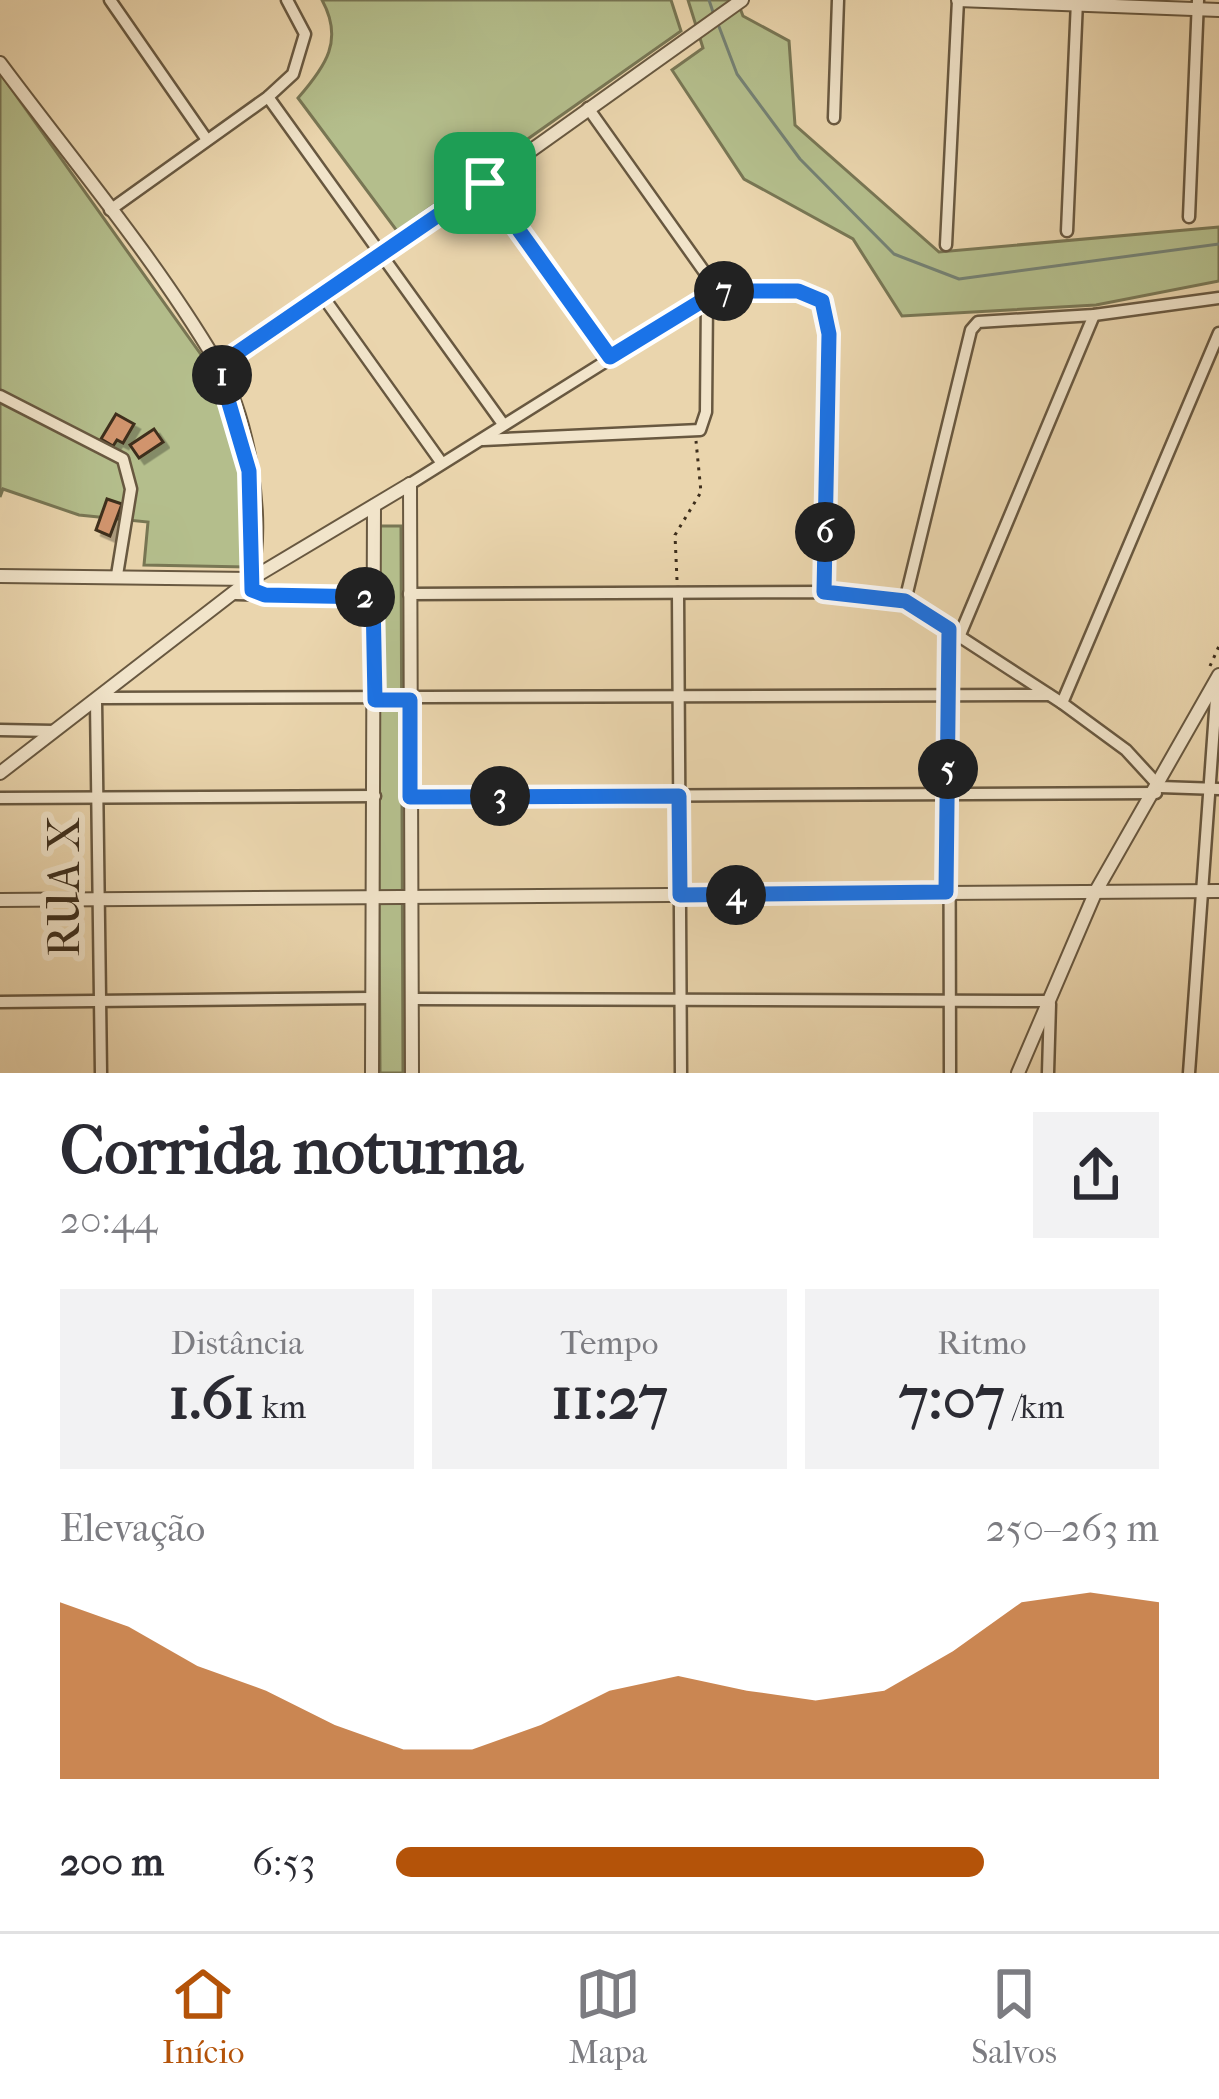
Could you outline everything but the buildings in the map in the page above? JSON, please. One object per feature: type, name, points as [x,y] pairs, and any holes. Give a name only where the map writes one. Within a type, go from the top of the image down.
[{"type":"street","points":[[110,0],[205,137]]},
{"type":"street","points":[[110,210],[293,74],[305,34],[287,0]]},
{"type":"street","points":[[297,15],[300,0]]},
{"type":"street","points":[[218,366],[324,298],[739,0]]},
{"type":"street","points":[[834,118],[838,0]]},
{"type":"street","points":[[946,245],[958,0],[1198,5],[1219,10]]},
{"type":"street","points":[[1067,231],[1077,2]]},
{"type":"street","points":[[1190,217],[1198,5]]},
{"type":"street","points":[[0,63],[218,366],[249,471],[255,545],[252,590],[265,595]]},
{"type":"street","points":[[268,97],[503,424]]},
{"type":"street","points":[[478,440],[695,433],[706,412],[712,295],[588,108]]},
{"type":"street","points":[[485,183],[610,357]]},
{"type":"street","points":[[0,773],[251,579],[712,295],[815,294],[822,301],[829,334],[824,592]]},
{"type":"street","points":[[324,298],[440,462]]},
{"type":"street","points":[[905,601],[971,330],[991,319],[1094,315],[1219,298]]},
{"type":"street","points":[[950,1073],[946,892],[954,633],[1094,315]]},
{"type":"street","points":[[1062,703],[1219,333]]},
{"type":"street","points":[[0,396],[123,459],[131,490],[117,575]]},
{"type":"street","points":[[410,484],[412,1073]]},
{"type":"street","points":[[372,1073],[374,506]]},
{"type":"street","points":[[0,576],[251,579]]},
{"type":"street","points":[[409,594],[824,592],[905,601],[1126,750],[1158,790]]},
{"type":"street","points":[[677,593],[681,1073]]},
{"type":"street","points":[[236,594],[373,597]]},
{"type":"street","points":[[1189,1073],[1198,891],[1214,789],[1218,678]]},
{"type":"street","points":[[1018,1073],[1096,891],[1158,790],[1218,678]]},
{"type":"street","points":[[99,699],[1049,695]]},
{"type":"street","name":"RUA X","points":[[99,699],[101,1073]]},
{"type":"street","points":[[0,730],[54,731]]},
{"type":"street","points":[[410,797],[1214,789]]},
{"type":"street","points":[[0,798],[375,796]]},
{"type":"street","points":[[0,900],[1219,891]]},
{"type":"street","points":[[0,1002],[372,998]]},
{"type":"street","points":[[413,999],[1049,999]]},
{"type":"street","points":[[1048,1073],[1049,999]]},
{"type":"path","points":[[677,593],[675,535],[701,492],[695,433]]},
{"type":"green space","points":[[322,0],[671,0],[681,31],[397,231],[298,98],[329,52],[331,28]]},
{"type":"green space","points":[[688,0],[737,0],[743,16],[789,41],[795,125],[939,252],[1219,227],[1219,281],[1096,305],[902,316],[853,239],[744,179],[672,70],[703,48]]},
{"type":"green space","points":[[0,73],[212,370],[240,451],[247,567],[144,565],[148,522],[79,515],[3,489],[0,497]]},
{"type":"green space","points":[[377,526],[401,526],[403,1073],[380,1073]]},
{"type":"waterway","points":[[709,0],[714,15]]},
{"type":"waterway","points":[[718,24],[737,74],[800,159],[894,254],[959,279],[1219,244]]},
{"type":"route","points":[[485,183],[610,357],[718,291],[798,291],[815,294],[822,301],[829,334],[824,592],[905,601],[949,629],[946,892],[680,895],[679,796],[410,797],[410,700],[375,700],[373,597],[265,595],[252,590],[255,545],[249,471],[243,437],[218,366],[324,298],[485,183]]}]
